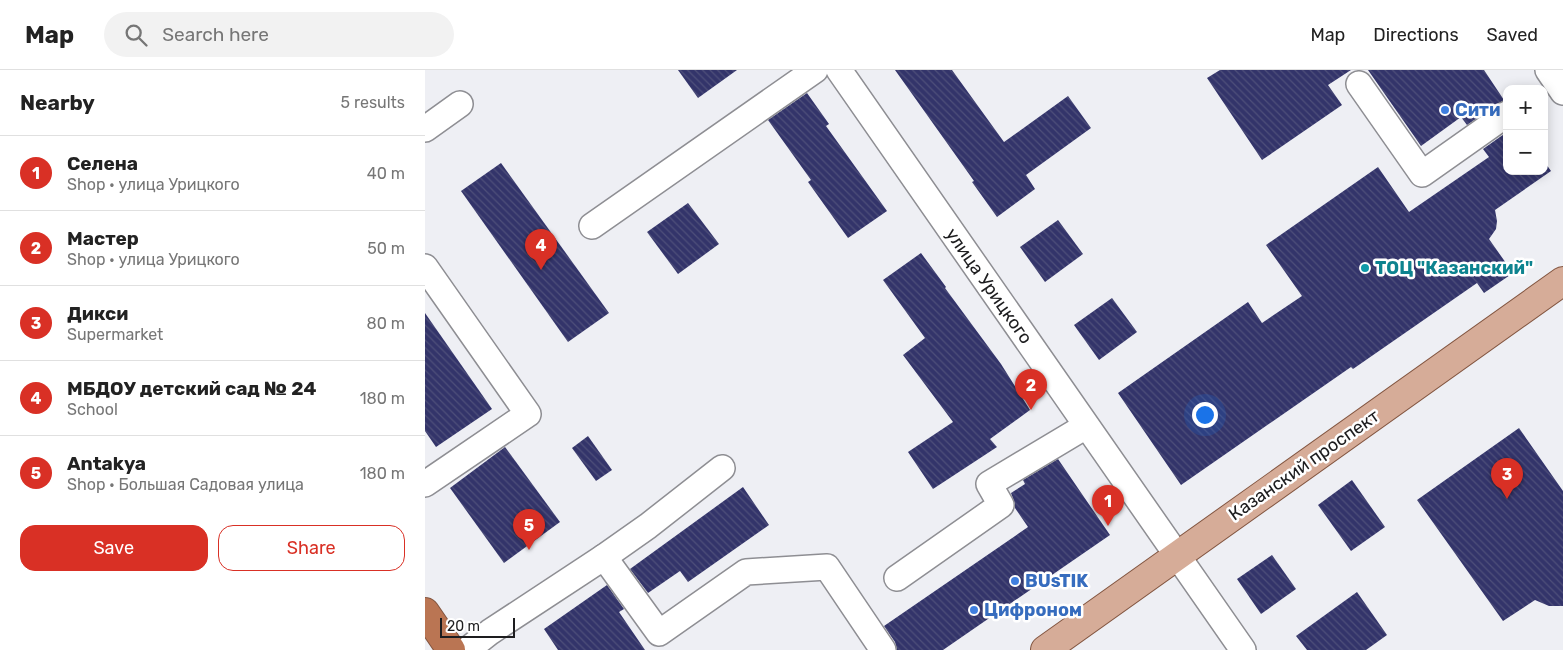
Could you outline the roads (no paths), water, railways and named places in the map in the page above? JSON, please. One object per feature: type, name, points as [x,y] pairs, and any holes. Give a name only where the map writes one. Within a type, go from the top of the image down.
[{"type":"highway","points":[[425,612],[451,650]]},
{"type":"main road","name":"Казанский проспект","points":[[1045,650],[1563,281]]},
{"type":"street","points":[[592,226],[815,70]]},
{"type":"street","name":"улица Урицкого","points":[[839,70],[1243,650]]},
{"type":"street","points":[[1359,84],[1422,174],[1503,117]]},
{"type":"street","points":[[425,129],[460,104]]},
{"type":"street","points":[[425,267],[528,414],[425,484]]},
{"type":"street","points":[[897,578],[1001,505],[989,484],[1086,426]]},
{"type":"street","points":[[467,650],[490,632],[604,557],[722,468]]},
{"type":"street","points":[[604,557],[659,633],[747,572],[827,567],[883,650]]},
{"type":"place","name":"Сити","points":[[1445,110]]},
{"type":"place","name":"ТОЦ \"Казанский\"","points":[[1365,268]]},
{"type":"place","name":"МБДОУ детский сад № 24","points":[[541,270]]},
{"type":"place","name":"Мастер","points":[[1031,410]]},
{"type":"place","name":"Дикси","points":[[1507,499]]},
{"type":"place","name":"Селена","points":[[1108,526]]},
{"type":"place","name":"Antakya","points":[[529,550]]},
{"type":"place","name":"BUsTIK","points":[[1015,581]]},
{"type":"place","name":"Цифроном","points":[[974,610]]}]
